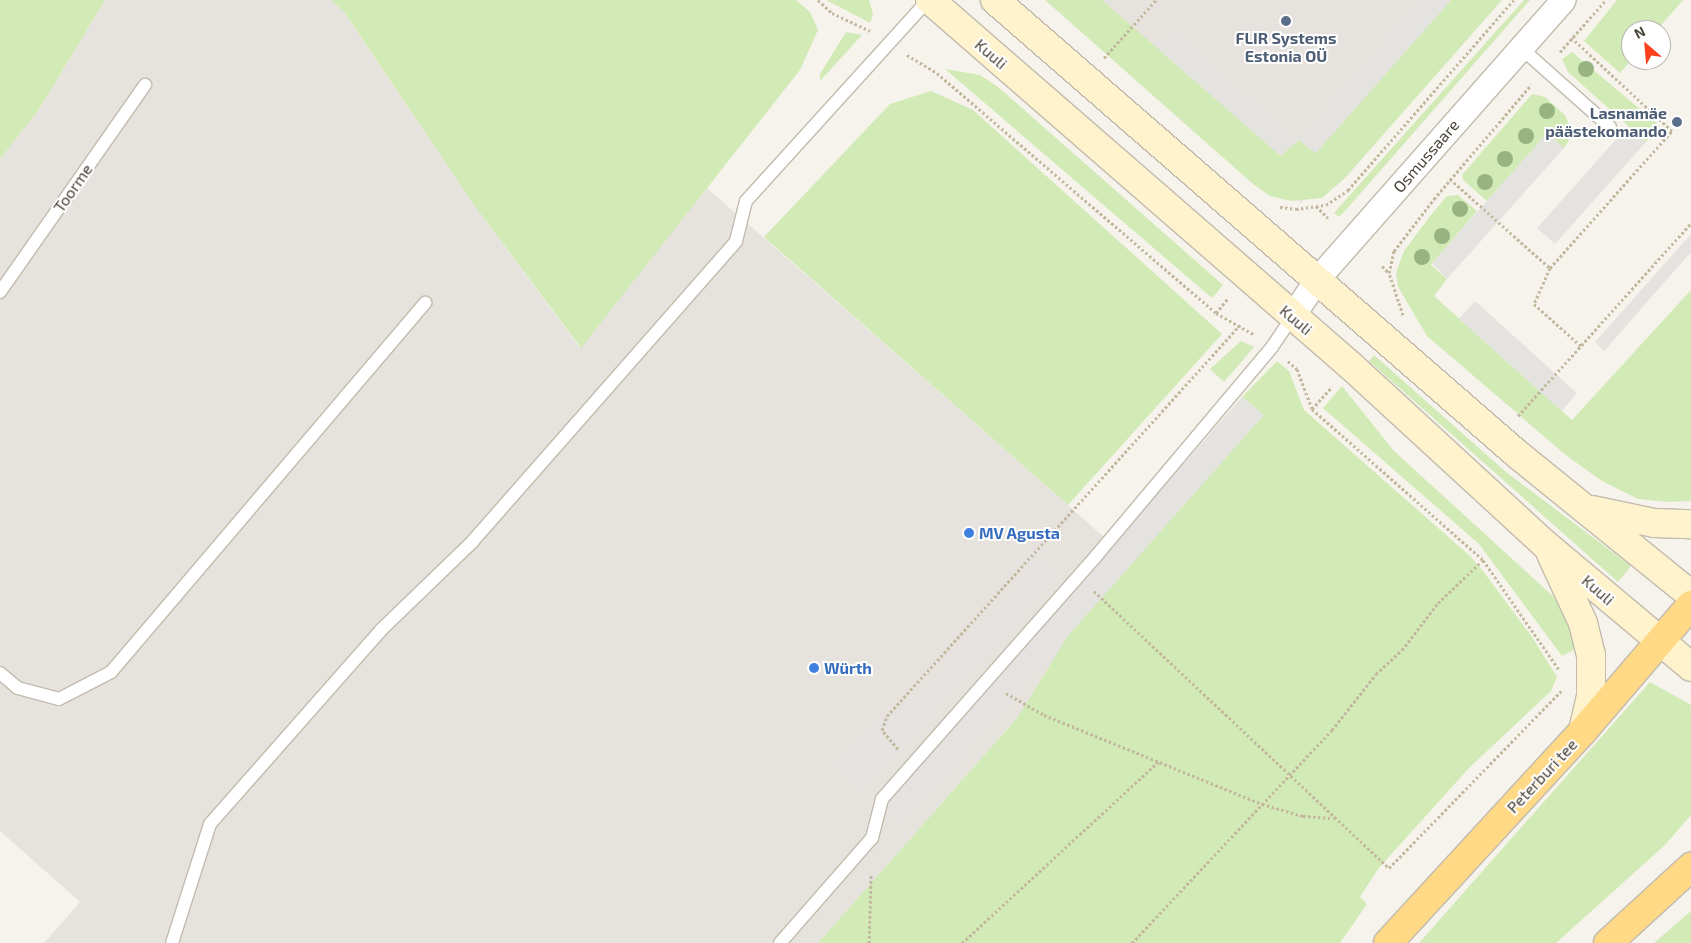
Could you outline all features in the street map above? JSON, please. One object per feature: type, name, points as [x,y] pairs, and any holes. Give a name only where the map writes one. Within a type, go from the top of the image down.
[{"type":"highway","name":"Peterburi tee","points":[[1388,943],[1583,731],[1691,605]]},
{"type":"highway","points":[[1608,943],[1691,867]]},
{"type":"main road","name":"Kuuli","points":[[929,0],[1293,316],[1547,546],[1659,643],[1691,667]]},
{"type":"main road","points":[[995,0],[1517,454],[1691,595]]},
{"type":"main road","points":[[1587,509],[1654,523],[1691,524]]},
{"type":"main road","points":[[1547,546],[1583,623],[1591,655],[1592,686],[1583,731]]},
{"type":"street","name":"Osmussaare","points":[[1293,316],[1316,280],[1564,0]]},
{"type":"lane","points":[[172,943],[210,824],[381,630],[472,542],[736,241],[746,201],[929,0]]},
{"type":"lane","points":[[1521,48],[1610,127]]},
{"type":"lane","name":"Toorme","points":[[0,292],[145,85]]},
{"type":"lane","points":[[0,673],[18,688],[59,698],[111,672],[425,303]]},
{"type":"lane","points":[[780,943],[872,838],[882,799],[1078,575],[1272,347],[1293,316]]},
{"type":"path","points":[[818,0],[832,13],[862,25],[888,44],[937,73],[1216,313],[1240,325],[1272,347],[1297,370],[1312,409],[1483,560],[1559,669],[1562,678]]},
{"type":"path","points":[[1102,60],[1156,0]]},
{"type":"path","points":[[1278,207],[1296,210],[1326,205],[1348,190],[1514,0]]},
{"type":"path","points":[[1389,273],[1394,252],[1450,179],[1606,0]]},
{"type":"path","points":[[1572,38],[1672,131],[1550,268],[1534,304],[1582,347]]},
{"type":"path","points":[[1096,54],[1110,67]]},
{"type":"path","points":[[1450,179],[1550,268]]},
{"type":"path","points":[[1316,206],[1328,218]]},
{"type":"path","points":[[1292,214],[1296,210]]},
{"type":"path","points":[[1514,422],[1691,223]]},
{"type":"path","points":[[1382,266],[1389,273],[1408,322]]},
{"type":"path","points":[[1216,313],[1230,295]]},
{"type":"path","points":[[912,765],[882,730],[887,716],[1240,325]]},
{"type":"path","points":[[1312,409],[1337,380]]},
{"type":"path","points":[[1132,943],[1290,776],[1376,674],[1402,650],[1438,602],[1483,560]]},
{"type":"path","points":[[1078,575],[1389,868],[1564,687]]},
{"type":"path","points":[[987,679],[1044,715],[1262,804],[1303,816],[1335,818]]},
{"type":"path","points":[[962,943],[1158,762]]},
{"type":"path","points":[[869,943],[872,838]]},
{"type":"shaded area","points":[[105,0],[331,0],[344,12],[474,205],[580,348],[707,188],[1145,573],[818,943],[44,943],[80,902],[0,831],[0,159],[38,111]]},
{"type":"shaded area","points":[[1070,0],[1480,0],[1301,203]]},
{"type":"shaded area","points":[[1422,0],[1451,0],[1315,153],[1299,140]]},
{"type":"shaded area","points":[[1173,32],[1295,141],[1281,156],[1158,49]]},
{"type":"shaded area","points":[[1628,126],[1646,142],[1555,244],[1537,228]]},
{"type":"shaded area","points":[[1547,133],[1564,148],[1447,279],[1432,263]]},
{"type":"shaded area","points":[[1691,234],[1691,252],[1604,351],[1595,342]]},
{"type":"shaded area","points":[[1475,301],[1577,393],[1562,411],[1459,319]]},
{"type":"shaded area","points":[[1242,397],[1264,415],[903,822],[885,806]]},
{"type":"shaded area","points":[[1042,558],[1059,575],[861,790],[835,766],[876,718],[890,728]]},
{"type":"green space","points":[[0,0],[105,0],[38,111],[0,159]]},
{"type":"green space","points":[[331,0],[796,0],[810,12],[818,30],[800,70],[581,348],[474,205],[344,12]]},
{"type":"green space","points":[[826,0],[869,0],[873,14],[870,23]]},
{"type":"green space","points":[[1045,0],[1102,0],[1281,156],[1299,140],[1316,153],[1451,0],[1502,0],[1345,178],[1322,198],[1291,201],[1270,196],[1253,184]]},
{"type":"green space","points":[[1524,0],[1530,0],[1345,211],[1339,217],[1334,213]]},
{"type":"green space","points":[[1617,0],[1683,0],[1666,20],[1621,20],[1621,70],[1623,70],[1620,73],[1584,41]]},
{"type":"green space","points":[[846,32],[862,35],[820,81],[820,74]]},
{"type":"green space","points":[[1572,52],[1660,126],[1646,142],[1568,72],[1562,59]]},
{"type":"green space","points":[[945,69],[980,75],[998,87],[1223,285],[1212,298]]},
{"type":"green space","points":[[931,91],[973,110],[1222,334],[1068,505],[764,237],[890,104]]},
{"type":"green space","points":[[1532,94],[1545,97],[1565,115],[1572,132],[1569,140],[1564,148],[1547,134],[1487,201],[1463,180],[1462,175]]},
{"type":"green space","points":[[1458,195],[1477,211],[1431,265],[1447,279],[1434,296],[1572,420],[1691,290],[1691,501],[1667,502],[1638,499],[1602,481],[1567,456],[1427,336],[1398,287],[1396,273],[1404,251],[1431,215],[1447,196]]},
{"type":"green space","points":[[1241,341],[1254,347],[1224,382],[1210,369]]},
{"type":"green space","points":[[1374,355],[1506,472],[1631,566],[1618,582],[1369,361]]},
{"type":"green space","points":[[1277,361],[1289,371],[1304,410],[1470,556],[1483,571],[1532,637],[1557,677],[1551,691],[1469,768],[1378,869],[1360,897],[1367,904],[1340,943],[818,943],[1018,717],[1087,605],[1260,412],[1242,397]]},
{"type":"green space","points":[[1342,386],[1394,451],[1554,597],[1568,617],[1577,648],[1562,656],[1479,544],[1323,408]]},
{"type":"green space","points":[[1650,682],[1691,705],[1691,815],[1665,845],[1556,943],[1419,943]]},
{"type":"green space","points":[[1691,911],[1691,943],[1654,943]]},
{"type":"place","name":"FLIR Systems Estonia OÜ","points":[[1286,21]]},
{"type":"place","name":"Lasnamäe päästekomando","points":[[1677,122]]},
{"type":"place","name":"MV Agusta","points":[[969,533]]},
{"type":"place","name":"Würth","points":[[814,668]]}]
